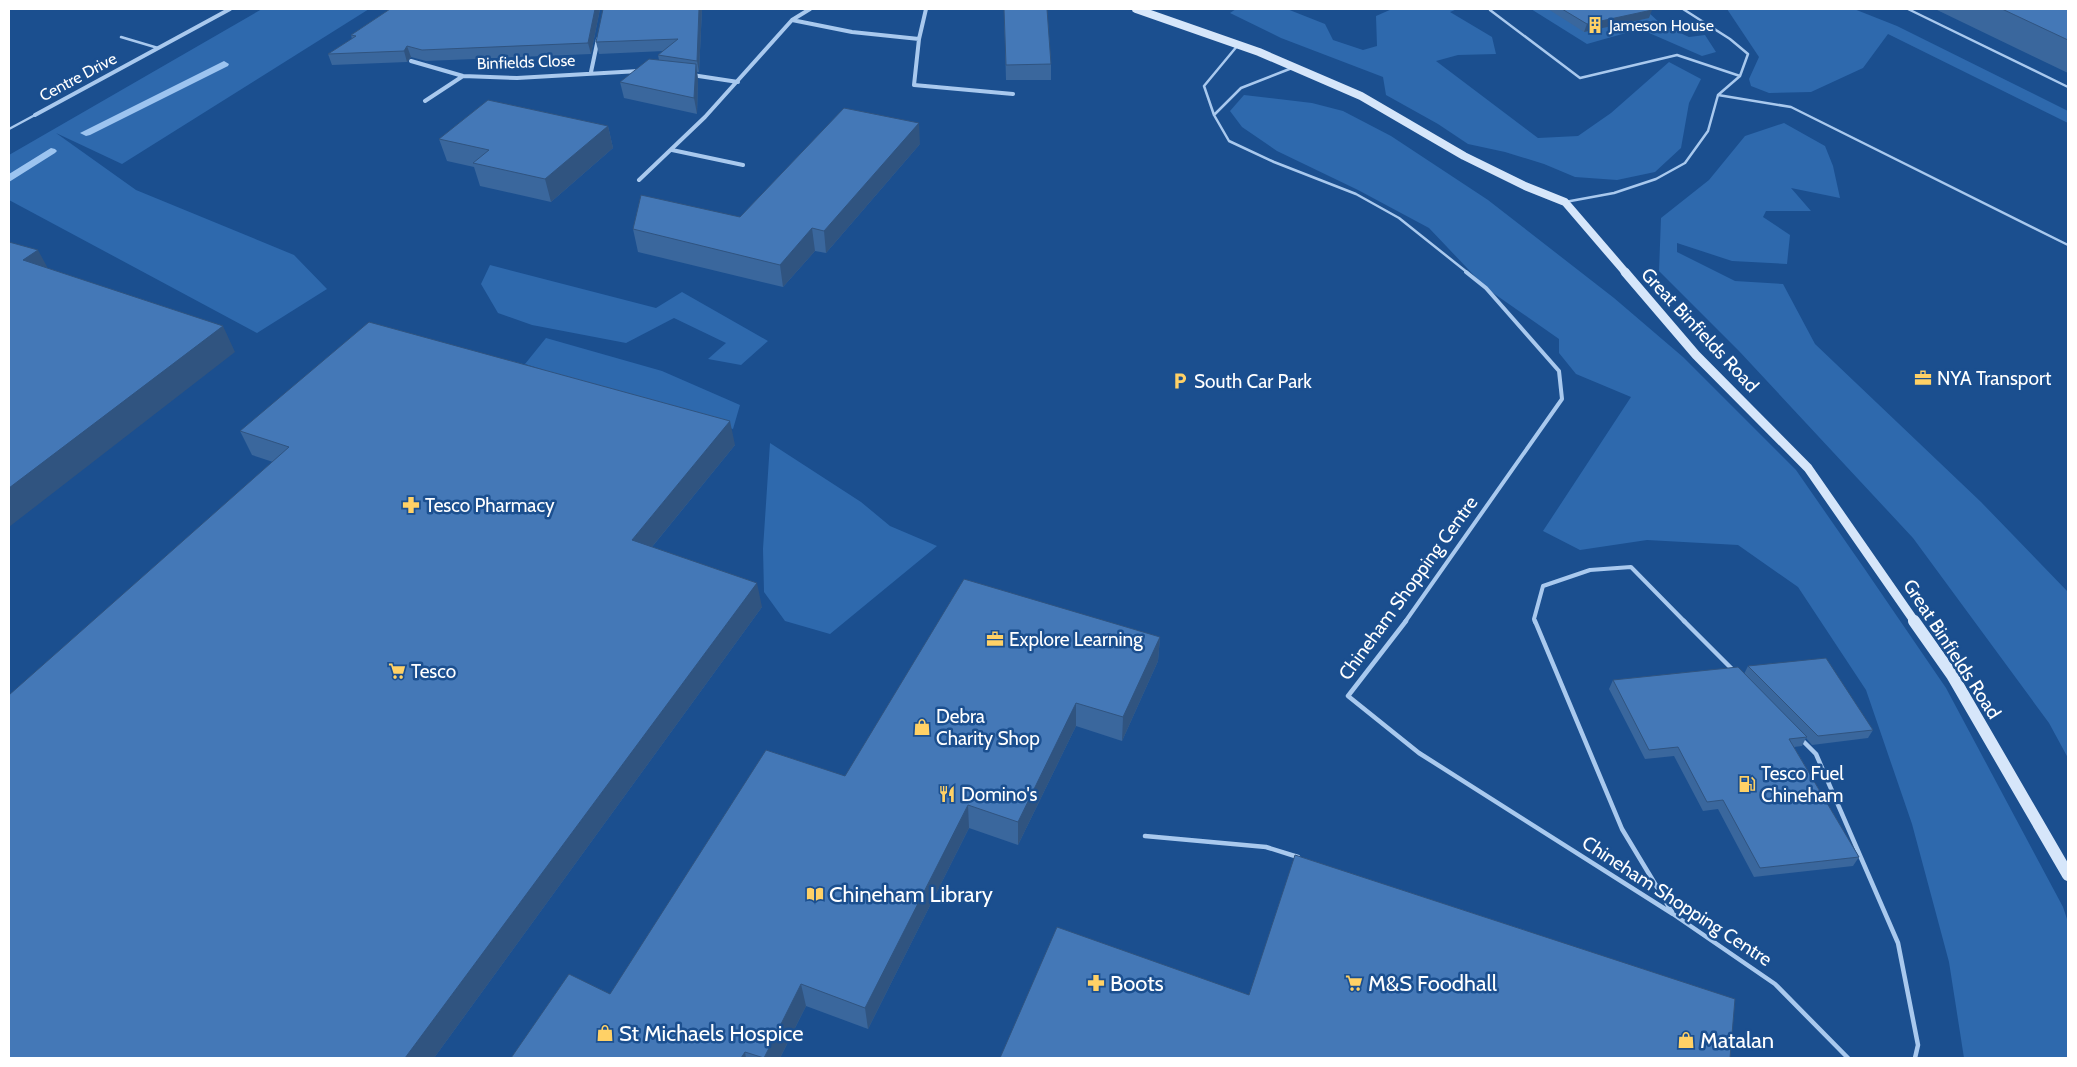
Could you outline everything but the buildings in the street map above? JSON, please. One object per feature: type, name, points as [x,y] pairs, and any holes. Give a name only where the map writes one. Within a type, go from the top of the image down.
[{"type":"street","name":"Centre Drive","points":[[35,115],[230,9]]},
{"type":"street","points":[[639,180],[672,150],[738,82],[792,20],[810,9]]},
{"type":"street","points":[[926,9],[919,39],[914,85],[1012,94]]},
{"type":"street","name":"Great Binfields Road","points":[[1136,9],[1238,45],[1360,96],[1464,156],[1525,186],[1565,202],[1696,355],[1808,468],[1952,675],[2068,875]]},
{"type":"street","points":[[792,20],[852,32],[919,39]]},
{"type":"street","name":"Binfields Close","points":[[591,72],[598,36]]},
{"type":"street","name":"Binfields Close","points":[[411,61],[462,76],[517,78],[591,72],[647,71]]},
{"type":"street","points":[[684,74],[738,82]]},
{"type":"street","name":"Binfields Close","points":[[425,101],[462,76]]},
{"type":"street","points":[[672,150],[743,165]]},
{"type":"lane","points":[[1565,202],[1614,193],[1656,179],[1685,163],[1708,131],[1718,95],[1740,76],[1748,54],[1730,39],[1683,9]]},
{"type":"lane","points":[[1908,9],[2068,87]]},
{"type":"lane","points":[[1490,10],[1580,78],[1677,55],[1740,76]]},
{"type":"lane","name":"Centre Drive","points":[[121,37],[158,48]]},
{"type":"lane","name":"Chineham Shopping Centre","points":[[1238,45],[1204,86],[1214,115],[1229,141],[1274,162],[1356,194],[1400,218],[1486,288],[1559,371],[1562,400],[1390,643],[1348,696],[1419,753],[1673,914],[1775,984],[1848,1058]]},
{"type":"lane","points":[[1214,115],[1241,88],[1294,67]]},
{"type":"lane","points":[[1718,95],[1791,106],[2068,245]]},
{"type":"lane","name":"Centre Drive","points":[[9,129],[35,115]]},
{"type":"lane","points":[[1673,914],[1622,829],[1534,619],[1543,586],[1590,570],[1631,567],[1741,678]]},
{"type":"lane","points":[[1796,733],[1816,754],[1898,943],[1918,1045],[1915,1058]]},
{"type":"lane","points":[[1145,836],[1266,847],[1304,859]]},
{"type":"shaded area","points":[[262,9],[369,9],[122,164],[56,133],[136,190],[294,255],[327,289],[257,333],[9,200],[9,155]]},
{"type":"shaded area","points":[[1236,9],[1287,9],[1325,24],[1333,40],[1363,50],[1377,46],[1376,16],[1392,9],[1457,9],[1450,12],[1492,37],[1496,54],[1458,55],[1436,61],[1538,138],[1578,136],[1611,113],[1669,62],[1701,79],[1689,103],[1681,148],[1655,172],[1617,180],[1575,177],[1544,164],[1505,152],[1468,144],[1438,124],[1386,95],[1383,77],[1281,38],[1230,13]]},
{"type":"shaded area","points":[[1531,9],[1647,11],[1661,24],[1689,37],[1705,35],[1716,52],[1702,56],[1640,29],[1587,44]]},
{"type":"shaded area","points":[[1727,9],[1854,9],[1897,26],[2068,111],[2068,123],[1888,34],[1863,68],[1811,92],[1769,93],[1751,86],[1749,79],[1759,57]]},
{"type":"shaded area","points":[[1244,95],[1312,103],[1343,111],[1391,136],[1488,200],[1614,298],[1683,357],[1796,470],[1946,688],[2063,907],[2068,922],[2068,1058],[1964,1058],[1949,962],[1912,824],[1866,690],[1798,587],[1738,545],[1647,540],[1580,550],[1543,531],[1631,397],[1576,374],[1559,353],[1559,339],[1486,288],[1429,228],[1358,190],[1277,151],[1242,127],[1230,111]]},
{"type":"shaded area","points":[[1784,123],[1825,146],[1833,166],[1840,198],[1791,188],[1811,211],[1766,211],[1763,217],[1790,235],[1787,264],[1732,261],[1677,243],[1677,252],[1735,281],[1783,284],[1815,344],[1981,502],[2068,592],[2068,758],[2049,723],[1913,538],[1739,351],[1659,271],[1661,218],[1709,180],[1745,136]]},
{"type":"shaded area","points":[[490,265],[656,308],[682,292],[768,341],[741,365],[708,359],[726,343],[674,318],[626,343],[532,325],[498,313],[481,284]]},
{"type":"shaded area","points":[[546,338],[662,371],[740,405],[733,429],[525,364]]},
{"type":"shaded area","points":[[770,443],[861,502],[890,526],[937,546],[830,634],[785,621],[764,592],[763,549]]},
{"type":"waterway","points":[[86,133],[224,64]]},
{"type":"waterway","points":[[9,179],[51,151]]},
{"type":"place","name":"Jameson House","points":[[1595,25]]},
{"type":"place","name":"NYA Transport","points":[[1923,378]]},
{"type":"place","name":"South Car Park","points":[[1180,381]]},
{"type":"place","name":"Tesco Pharmacy","points":[[411,505]]},
{"type":"place","name":"Explore Learning","points":[[995,639]]},
{"type":"place","name":"Tesco","points":[[397,671]]},
{"type":"place","name":"Debra Charity Shop","points":[[922,727]]},
{"type":"place","name":"Tesco Fuel Chineham","points":[[1747,784]]},
{"type":"place","name":"Domino's","points":[[947,794]]},
{"type":"place","name":"Chineham Library","points":[[815,894]]},
{"type":"place","name":"Boots","points":[[1096,983]]},
{"type":"place","name":"M&S Foodhall","points":[[1354,983]]},
{"type":"place","name":"St Michaels Hospice","points":[[605,1033]]},
{"type":"place","name":"Matalan","points":[[1686,1040]]}]
